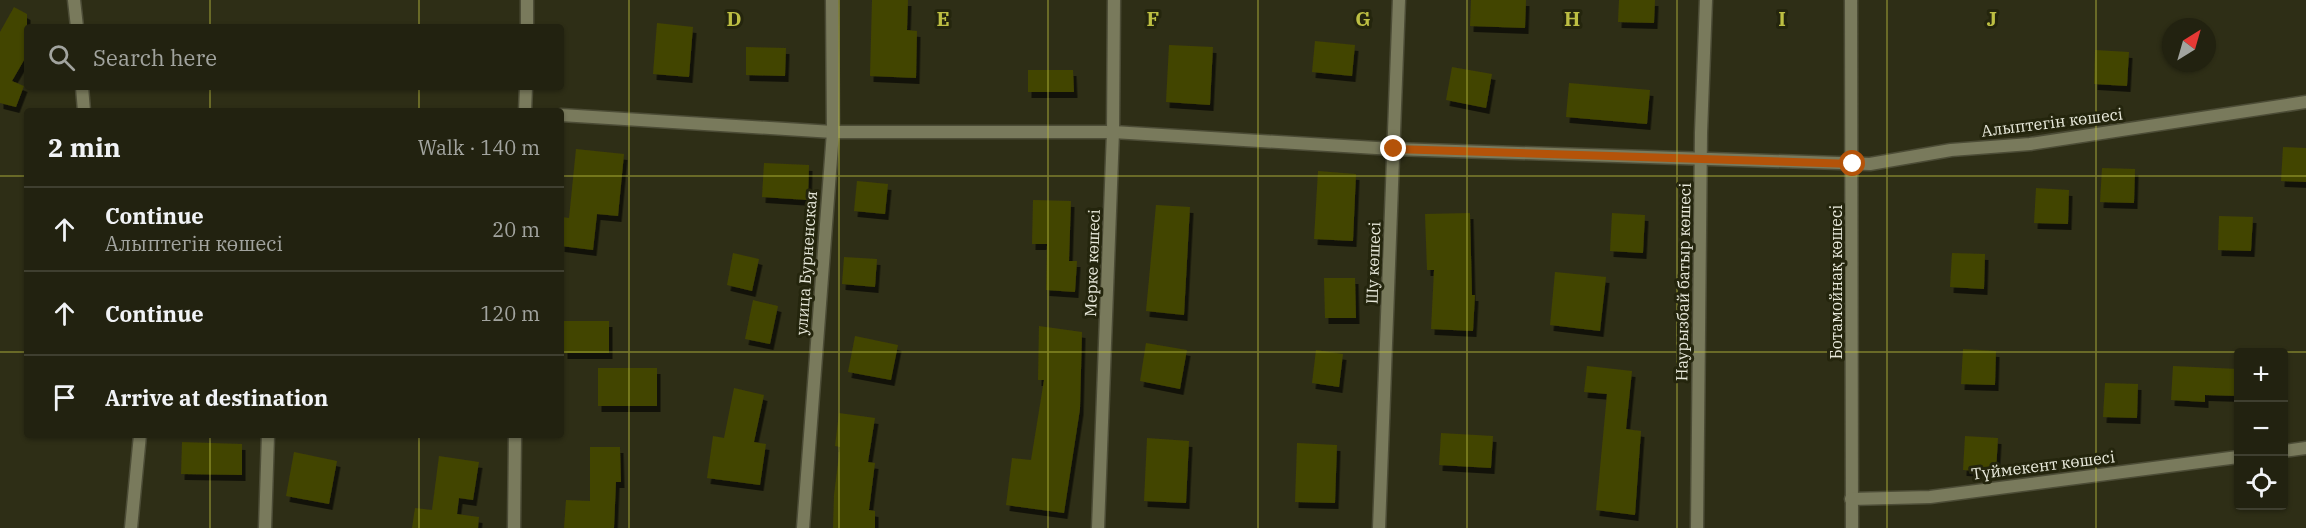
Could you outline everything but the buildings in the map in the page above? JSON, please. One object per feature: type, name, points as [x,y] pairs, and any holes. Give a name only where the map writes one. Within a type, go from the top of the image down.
[{"type":"street","points":[[74,0],[77,24]]},
{"type":"street","points":[[527,0],[527,24]]},
{"type":"street","name":"улица Бурненская","points":[[803,528],[832,132],[832,0]]},
{"type":"street","name":"Мерке көшесі","points":[[1098,528],[1113,132],[1114,0]]},
{"type":"street","name":"Шу көшесі","points":[[1379,528],[1399,0]]},
{"type":"street","name":"Наурызбай батыр көшесі","points":[[1697,528],[1700,159],[1706,0]]},
{"type":"street","name":"Ботамойнақ көшесі","points":[[1851,0],[1852,528]]},
{"type":"street","points":[[82,90],[84,108]]},
{"type":"street","points":[[525,108],[526,90]]},
{"type":"street","name":"Алыптегін көшесі","points":[[564,115],[832,132],[1113,132],[1394,149],[1870,164],[1951,150],[2030,144],[2306,102]]},
{"type":"street","points":[[131,528],[140,438]]},
{"type":"street","points":[[265,528],[268,438]]},
{"type":"street","points":[[514,528],[515,438]]},
{"type":"street","points":[[2288,450],[2306,448]]},
{"type":"street","name":"Түймекент көшесі","points":[[1851,499],[1930,497],[2234,458]]},
{"type":"route","points":[[1394,149],[1853,164]]}]
